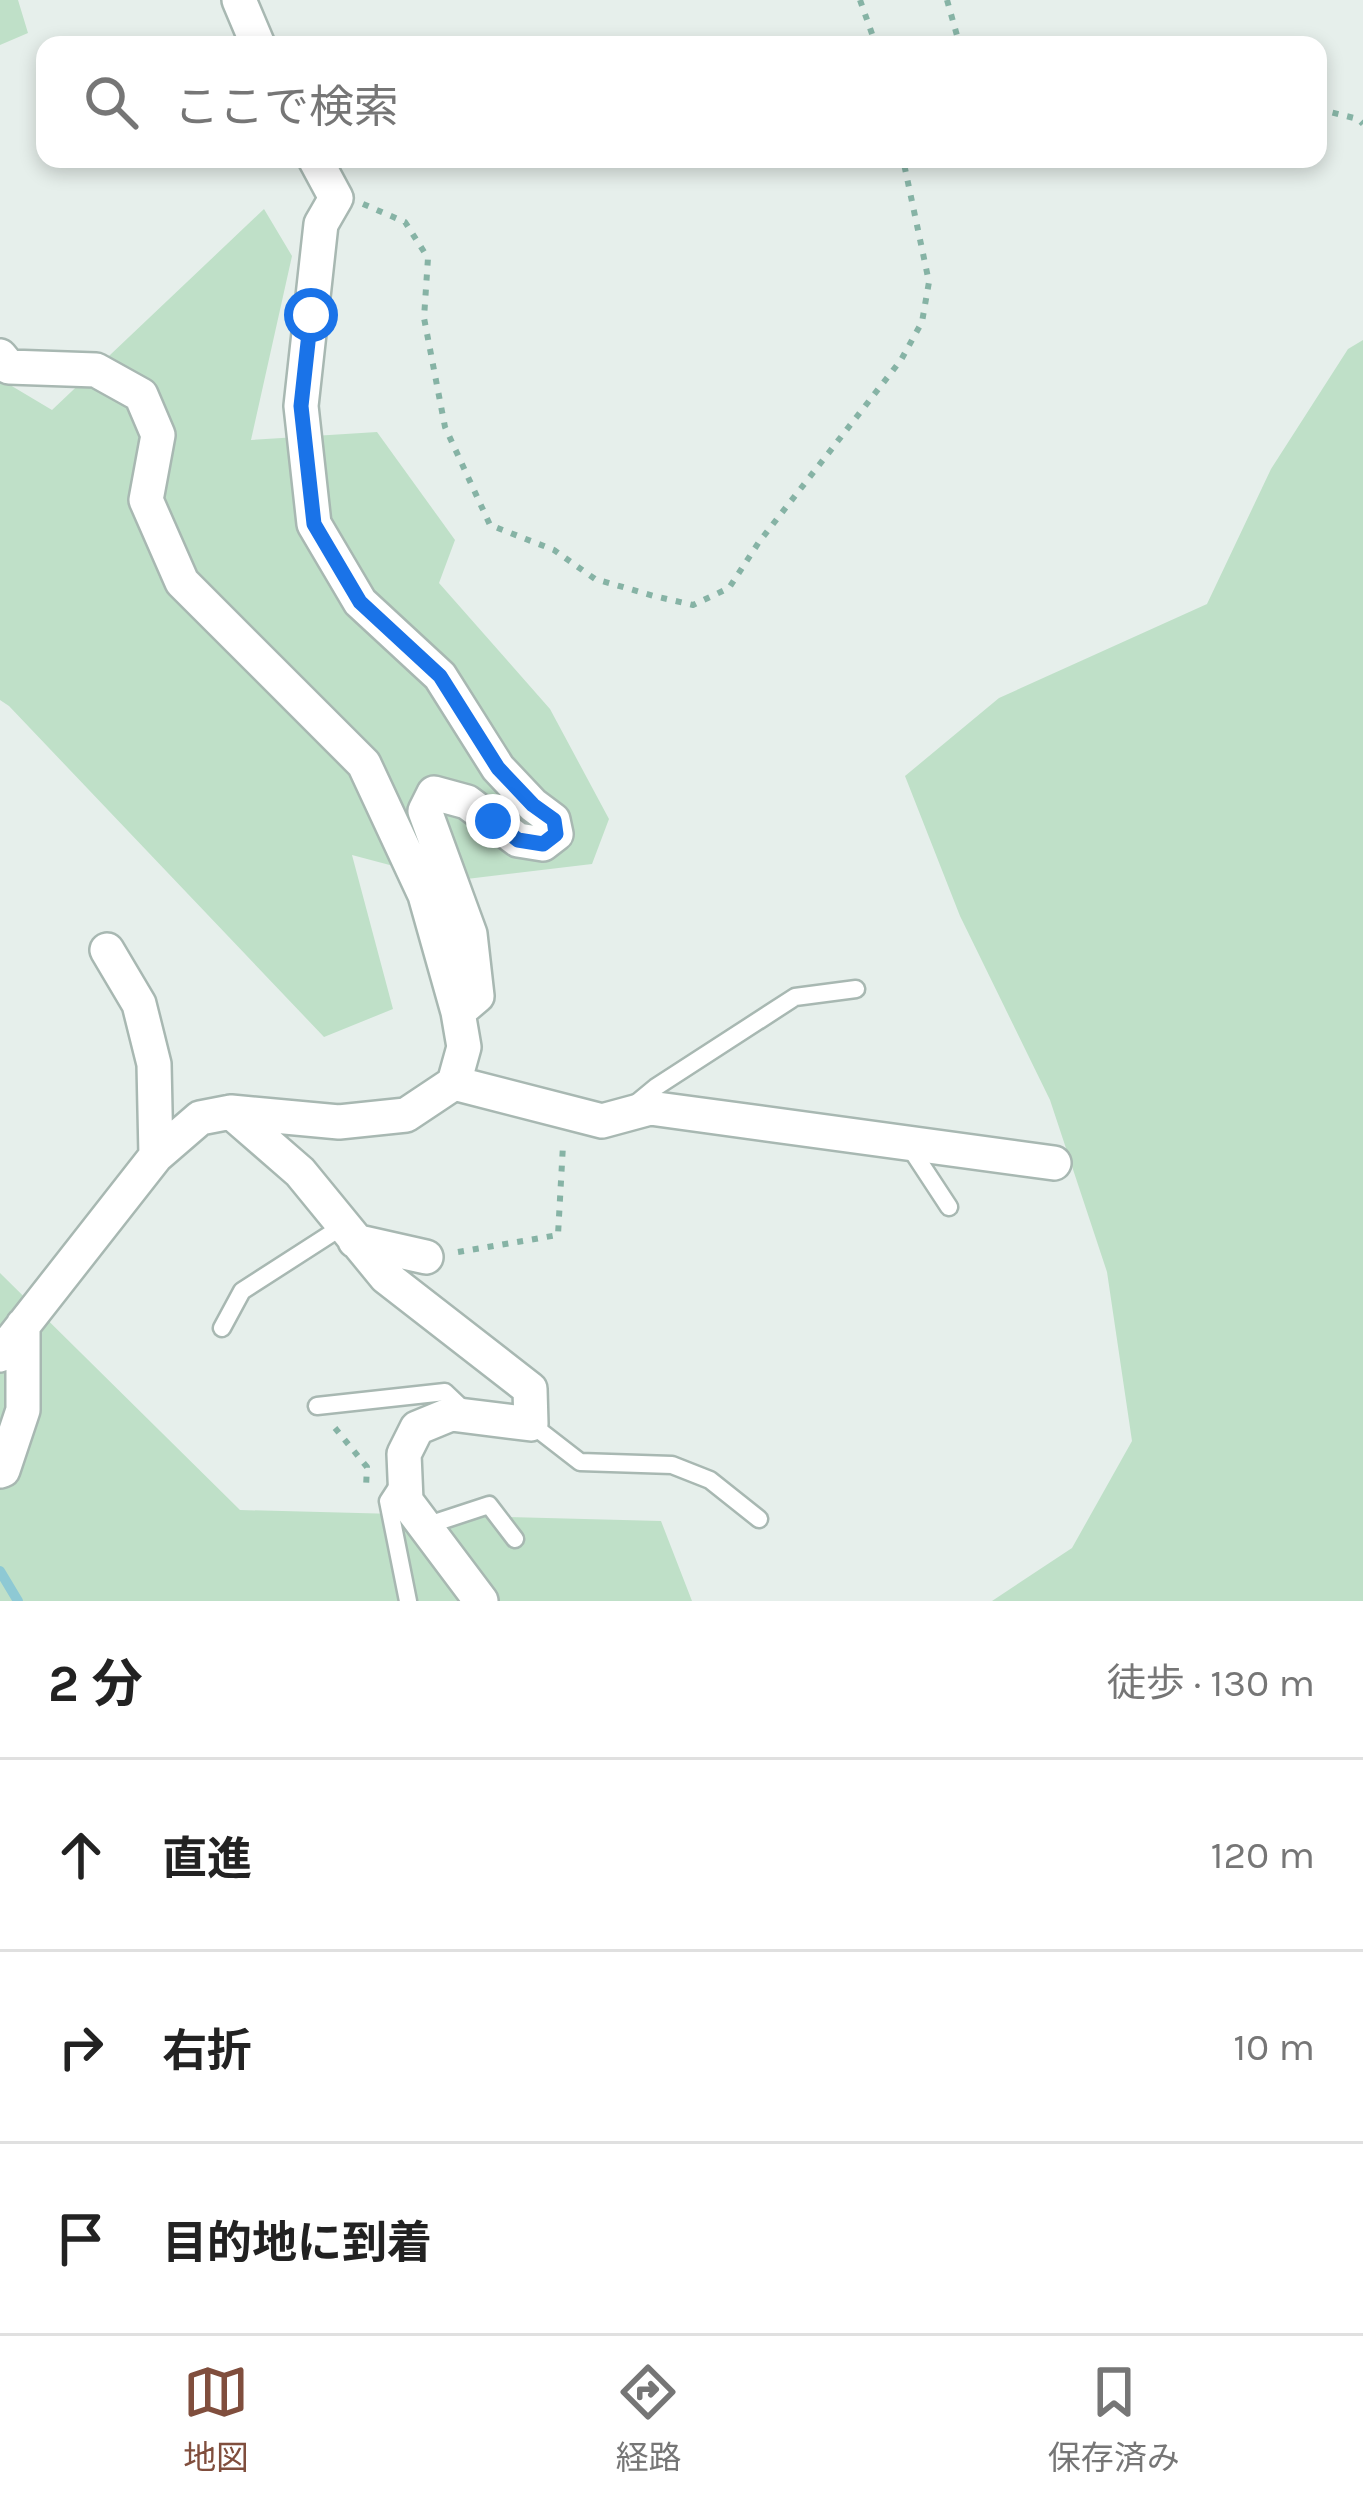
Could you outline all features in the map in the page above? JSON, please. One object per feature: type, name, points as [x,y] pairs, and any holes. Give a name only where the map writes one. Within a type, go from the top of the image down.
[{"type":"street","points":[[238,0],[254,36]]},
{"type":"street","points":[[320,168],[336,198],[321,224],[301,406],[314,524],[360,602],[440,676],[498,768],[554,820],[556,834],[543,844],[518,840],[467,802],[434,793],[424,812],[470,934],[477,996],[458,1012]]},
{"type":"street","points":[[0,356],[9,367],[96,370],[141,394],[158,435],[146,500],[182,581],[364,764],[425,896],[464,1047],[454,1083],[406,1115],[339,1122],[231,1112],[200,1118],[156,1156],[0,1355]]},
{"type":"street","points":[[107,950],[139,1004],[154,1064],[156,1156]]},
{"type":"street","points":[[454,1083],[602,1121],[650,1108],[1054,1163]]},
{"type":"street","points":[[231,1112],[300,1172],[386,1277],[530,1389],[531,1424],[451,1414],[417,1428],[404,1454],[406,1502],[481,1601]]},
{"type":"street","points":[[349,1233],[426,1258]]},
{"type":"street","points":[[0,1471],[23,1410],[23,1324]]},
{"type":"lane","points":[[622,1116],[656,1087],[795,997],[856,988]]},
{"type":"lane","points":[[908,1143],[950,1207]]},
{"type":"lane","points":[[222,1328],[242,1291],[349,1233]]},
{"type":"lane","points":[[317,1406],[445,1392],[471,1417]]},
{"type":"lane","points":[[531,1424],[580,1462],[672,1466],[710,1480],[759,1519]]},
{"type":"lane","points":[[405,1476],[388,1501],[408,1601]]},
{"type":"lane","points":[[425,1526],[489,1505],[515,1539]]},
{"type":"path","points":[[860,0],[873,36]]},
{"type":"path","points":[[947,0],[957,36]]},
{"type":"path","points":[[1327,111],[1363,124]]},
{"type":"path","points":[[336,198],[405,222],[428,258],[424,318],[445,427],[490,525],[554,550],[595,579],[693,605],[729,588],[901,360],[922,322],[929,282],[905,168]]},
{"type":"path","points":[[426,1258],[558,1234],[565,1112]]},
{"type":"path","points":[[317,1406],[367,1467],[365,1506]]},
{"type":"green space","points":[[0,0],[18,0],[28,33],[0,45]]},
{"type":"green space","points":[[264,209],[292,256],[251,440],[377,432],[455,540],[439,583],[550,709],[609,819],[592,864],[450,881],[352,855],[393,1009],[324,1037],[0,700],[0,379],[52,410]]},
{"type":"green space","points":[[1363,340],[1363,1601],[992,1601],[1072,1548],[1132,1441],[1107,1272],[1050,1100],[960,916],[905,776],[999,698],[1207,604],[1271,469],[1348,349]]},
{"type":"green space","points":[[0,1273],[240,1510],[661,1521],[692,1601],[0,1601]]},
{"type":"waterway","points":[[0,1571],[18,1601]]},
{"type":"route","points":[[311,315],[301,406],[314,524],[360,602],[440,676],[498,768],[554,820],[556,834],[543,844],[518,840],[493,821]]}]
